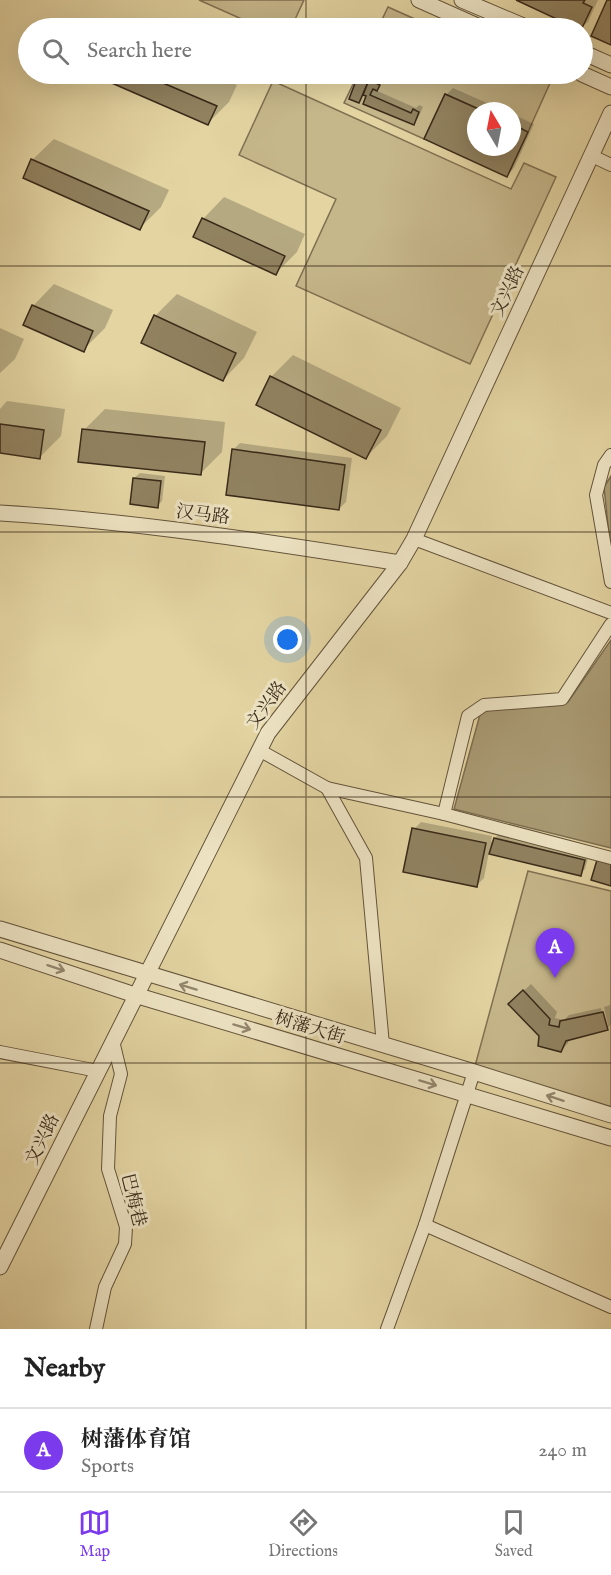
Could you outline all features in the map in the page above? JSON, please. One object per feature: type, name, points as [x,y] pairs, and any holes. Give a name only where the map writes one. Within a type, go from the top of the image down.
[{"type":"street","points":[[419,0],[460,18]]},
{"type":"street","points":[[462,0],[504,18]]},
{"type":"street","points":[[593,57],[611,65]]},
{"type":"street","points":[[593,79],[611,87]]},
{"type":"street","name":"文兴路","points":[[0,1267],[268,733],[400,562],[414,539],[611,113]]},
{"type":"street","points":[[592,156],[611,165]]},
{"type":"street","points":[[611,455],[604,465],[596,495],[611,582]]},
{"type":"street","name":"汉马路","points":[[0,513],[51,516],[222,535],[400,562]]},
{"type":"street","points":[[414,539],[611,613]]},
{"type":"street","points":[[444,814],[468,716],[484,705],[562,699],[611,624]]},
{"type":"street","points":[[260,750],[327,788],[444,814],[611,858]]},
{"type":"street","points":[[327,788],[366,858],[383,1045]]},
{"type":"street","name":"树藩大街","points":[[0,929],[611,1115]]},
{"type":"street","name":"树藩大街","points":[[0,950],[135,995],[611,1137]]},
{"type":"street","name":"巴梅巷","points":[[96,1329],[105,1287],[125,1244],[126,1227],[108,1169],[110,1116],[122,1074],[112,1041]]},
{"type":"street","points":[[0,1052],[98,1071]]},
{"type":"street","points":[[387,1329],[425,1225],[474,1072]]},
{"type":"street","points":[[425,1225],[611,1307]]},
{"type":"shaded area","points":[[199,0],[304,0],[296,18],[240,18]]},
{"type":"shaded area","points":[[388,7],[413,18],[383,18]]},
{"type":"shaded area","points":[[272,84],[280,84],[511,189],[524,163],[556,177],[470,364],[296,286],[336,199],[239,155]]},
{"type":"shaded area","points":[[353,84],[550,84],[528,132],[521,128],[521,102],[467,102],[467,104],[445,94],[424,139],[344,103]]},
{"type":"shaded area","points":[[611,476],[611,554],[604,487]]},
{"type":"shaded area","points":[[611,640],[611,848],[454,809],[481,711],[568,702]]},
{"type":"shaded area","points":[[528,871],[611,891],[611,1107],[475,1066]]},
{"type":"building","points":[[516,0],[585,0],[583,3],[592,7],[587,18],[555,18]]},
{"type":"building","points":[[607,0],[611,0],[611,45],[593,37],[593,32]]},
{"type":"building","points":[[114,84],[165,84],[217,106],[208,125]]},
{"type":"building","points":[[355,84],[367,84],[359,103],[349,99]]},
{"type":"building","points":[[367,84],[380,85],[377,91],[373,89],[370,95],[411,113],[413,109],[419,112],[414,125],[363,104],[366,96],[363,95]]},
{"type":"building","points":[[445,94],[467,104],[467,156],[517,156],[507,177],[424,139]]},
{"type":"building","points":[[521,128],[528,132],[521,147]]},
{"type":"building","points":[[31,159],[149,211],[140,230],[23,178]]},
{"type":"building","points":[[202,218],[285,256],[276,275],[193,237]]},
{"type":"building","points":[[32,305],[93,331],[84,352],[23,325]]},
{"type":"building","points":[[154,315],[236,353],[223,381],[141,343]]},
{"type":"building","points":[[270,376],[381,430],[366,459],[256,405]]},
{"type":"building","points":[[0,424],[44,430],[40,459],[0,453]]},
{"type":"building","points":[[82,429],[205,442],[201,475],[78,462]]},
{"type":"building","points":[[232,449],[345,465],[339,510],[226,495]]},
{"type":"building","points":[[133,478],[161,481],[158,508],[130,504]]},
{"type":"building","points":[[412,828],[486,843],[477,887],[403,872]]},
{"type":"building","points":[[494,838],[585,860],[581,876],[489,854]]},
{"type":"building","points":[[597,860],[611,864],[611,886],[591,880]]},
{"type":"building","points":[[523,990],[550,1019],[549,1025],[559,1027],[560,1021],[603,1012],[608,1030],[566,1041],[561,1052],[538,1046],[539,1036],[508,1004]]},
{"type":"place","name":"树藩体育馆","points":[[555,978]]}]
